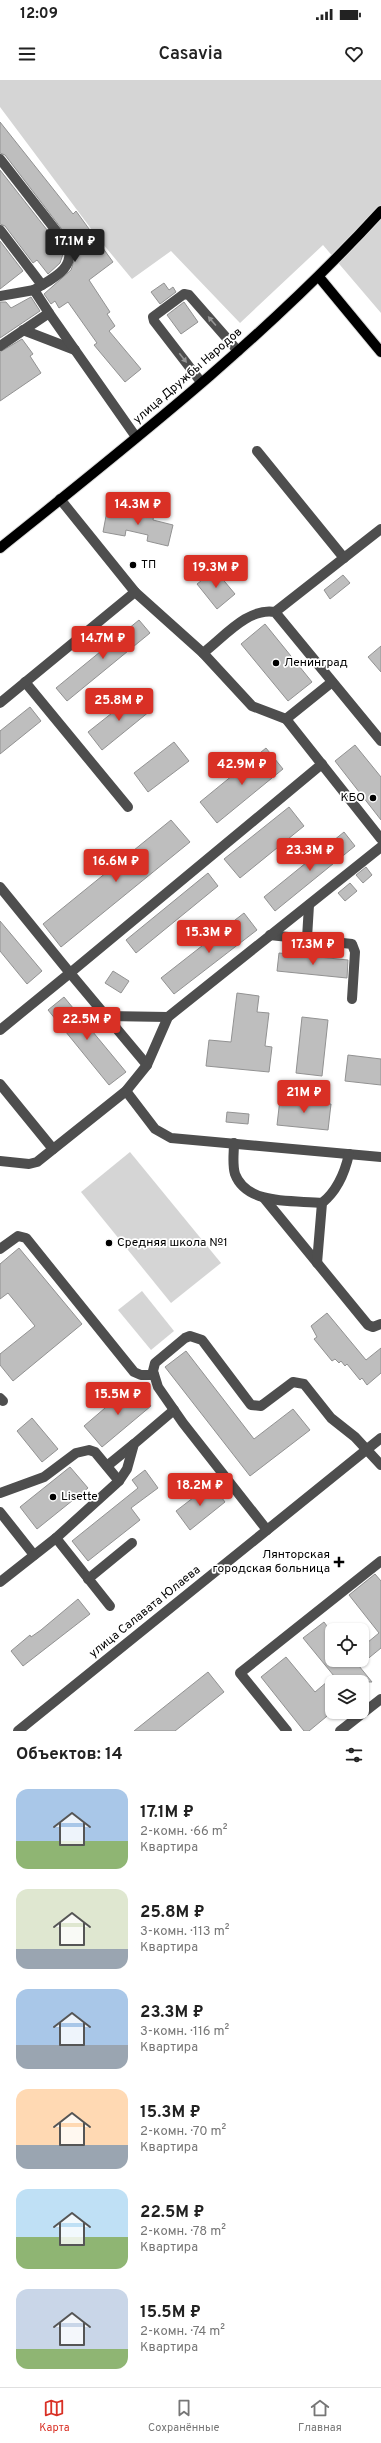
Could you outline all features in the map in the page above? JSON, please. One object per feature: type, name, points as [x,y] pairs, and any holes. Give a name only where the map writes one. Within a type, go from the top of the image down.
[{"type":"main road","name":"улица Дружбы Народов","points":[[0,548],[136,437],[238,351],[319,277],[381,211]]},
{"type":"main road","points":[[319,277],[381,352]]},
{"type":"street","points":[[0,159],[68,246],[71,254],[70,262],[65,269],[38,287],[0,296]]},
{"type":"street","points":[[0,230],[38,287],[49,313],[136,437]]},
{"type":"street","points":[[201,382],[154,321],[153,317],[184,294],[189,295],[238,351]]},
{"type":"street","points":[[0,346],[49,313]]},
{"type":"street","points":[[23,330],[75,350]]},
{"type":"street","points":[[257,451],[344,558]]},
{"type":"street","points":[[60,499],[135,592],[203,653],[252,706],[286,719],[381,839]]},
{"type":"street","points":[[275,612],[381,528]]},
{"type":"street","points":[[0,703],[135,592]]},
{"type":"street","points":[[203,653],[248,617],[268,611],[275,612],[381,741]]},
{"type":"street","points":[[25,682],[128,807]]},
{"type":"street","points":[[286,719],[332,682]]},
{"type":"street","points":[[0,1030],[322,764]]},
{"type":"street","points":[[0,1161],[29,1164],[37,1162],[126,1091],[147,1065],[168,1017],[381,847]]},
{"type":"street","points":[[0,888],[147,1065]]},
{"type":"street","points":[[307,938],[309,905]]},
{"type":"street","points":[[270,935],[348,942],[355,947],[352,998]]},
{"type":"street","points":[[106,1016],[168,1017]]},
{"type":"street","points":[[0,1084],[53,1149]]},
{"type":"street","points":[[126,1091],[149,1122],[161,1134],[171,1138],[381,1157]]},
{"type":"street","points":[[234,1143],[235,1174],[246,1189],[264,1198],[322,1203],[329,1198],[342,1177],[349,1154]]},
{"type":"street","points":[[264,1198],[368,1325],[373,1327],[381,1324]]},
{"type":"street","points":[[317,1263],[322,1203]]},
{"type":"street","points":[[0,1249],[18,1236],[26,1238],[134,1372],[141,1375],[154,1375]]},
{"type":"street","points":[[267,1530],[174,1410],[158,1387],[154,1375],[155,1363],[160,1356],[185,1338],[196,1337],[202,1340],[251,1405],[261,1406],[293,1382],[304,1384],[331,1418],[367,1448],[381,1465]]},
{"type":"street","points":[[107,1466],[174,1410]]},
{"type":"street","name":"улица Салавата Юлаева","points":[[18,1731],[381,1438]]},
{"type":"street","points":[[0,1582],[56,1538],[119,1481],[127,1469],[134,1444]]},
{"type":"street","points":[[0,1493],[44,1477],[82,1451],[89,1450],[95,1452],[119,1481]]},
{"type":"street","points":[[0,1512],[34,1555]]},
{"type":"street","points":[[56,1538],[110,1606]]},
{"type":"street","points":[[88,1578],[132,1543]]},
{"type":"street","points":[[287,1731],[240,1673],[381,1561]]},
{"type":"street","points":[[340,1731],[381,1699]]},
{"type":"shaded area","points":[[0,80],[381,80],[381,313],[323,245],[240,323],[171,251],[132,279],[98,238],[0,107]]},
{"type":"shaded area","points":[[130,1152],[221,1263],[171,1303],[81,1192]]},
{"type":"shaded area","points":[[142,1291],[174,1331],[151,1350],[118,1310]]},
{"type":"building","points":[[0,122],[73,214],[76,211],[113,262],[89,280],[110,312],[107,314],[115,326],[109,331],[141,369],[125,382],[94,345],[97,343],[68,302],[59,308],[55,301],[51,304],[44,294],[71,270],[76,255],[74,245],[5,155],[0,153]]},
{"type":"building","points":[[0,170],[62,249],[63,254],[60,263],[48,274],[37,260],[33,263],[5,226],[0,224]]},
{"type":"building","points":[[0,241],[23,271],[0,289]]},
{"type":"building","points":[[164,283],[169,290],[173,287],[176,292],[160,304],[151,292]]},
{"type":"building","points":[[31,297],[40,311],[0,338],[0,302],[6,302],[11,308]]},
{"type":"building","points":[[184,302],[198,322],[181,334],[167,315]]},
{"type":"building","points":[[22,339],[33,354],[30,356],[41,373],[0,401],[0,352]]},
{"type":"building","points":[[129,508],[154,513],[153,520],[173,525],[168,546],[147,541],[148,535],[126,530],[125,536],[103,532],[107,511],[127,515]]},
{"type":"building","points":[[215,570],[235,594],[217,609],[197,584]]},
{"type":"building","points":[[343,575],[350,583],[330,599],[324,590]]},
{"type":"building","points":[[139,620],[150,633],[67,701],[56,688]]},
{"type":"building","name":"Ленинград","points":[[265,624],[312,682],[288,701],[241,644]]},
{"type":"building","points":[[381,646],[381,672],[368,657]]},
{"type":"building","points":[[136,694],[150,711],[102,750],[88,732]]},
{"type":"building","points":[[30,707],[41,721],[0,754],[0,731]]},
{"type":"building","points":[[174,742],[189,761],[148,792],[134,773]]},
{"type":"building","name":"КБО","points":[[355,745],[381,777],[381,820],[335,761]]},
{"type":"building","points":[[266,748],[283,769],[217,823],[200,802]]},
{"type":"building","points":[[289,807],[304,826],[240,878],[224,859]]},
{"type":"building","points":[[171,820],[190,842],[61,947],[43,924]]},
{"type":"building","points":[[344,832],[355,846],[275,911],[264,897]]},
{"type":"building","points":[[366,867],[372,875],[363,883],[356,875]]},
{"type":"building","points":[[208,873],[218,886],[136,953],[126,940]]},
{"type":"building","points":[[350,883],[357,891],[345,901],[338,893]]},
{"type":"building","points":[[244,913],[257,930],[174,994],[161,978]]},
{"type":"building","points":[[0,921],[42,971],[27,984],[0,951]]},
{"type":"building","points":[[279,953],[348,960],[347,978],[277,971]]},
{"type":"building","points":[[113,971],[129,981],[121,993],[105,983]]},
{"type":"building","points":[[237,993],[259,996],[257,1012],[269,1013],[265,1046],[272,1047],[269,1072],[206,1066],[209,1040],[231,1042]]},
{"type":"building","points":[[64,997],[126,1072],[109,1085],[48,1010]]},
{"type":"building","points":[[302,1017],[328,1020],[322,1076],[296,1073]]},
{"type":"building","points":[[348,1055],[381,1059],[381,1085],[345,1081]]},
{"type":"building","points":[[280,1099],[331,1104],[328,1130],[277,1125]]},
{"type":"building","points":[[227,1112],[249,1114],[248,1124],[226,1122]]},
{"type":"building","points":[[19,1248],[82,1324],[13,1381],[0,1365],[0,1354],[35,1326],[8,1293],[0,1299],[0,1264]]},
{"type":"building","points":[[327,1313],[366,1360],[381,1348],[381,1373],[367,1385],[362,1378],[360,1380],[347,1364],[345,1366],[341,1361],[339,1363],[335,1359],[332,1361],[314,1339],[317,1337],[311,1326]]},
{"type":"building","points":[[186,1351],[254,1439],[293,1409],[310,1430],[250,1476],[165,1367]]},
{"type":"building","points":[[133,1384],[151,1406],[102,1447],[84,1426]]},
{"type":"building","points":[[32,1418],[58,1449],[42,1462],[17,1431]]},
{"type":"building","name":"Lisette","points":[[70,1467],[88,1488],[37,1529],[20,1507]]},
{"type":"building","points":[[145,1470],[158,1488],[131,1508],[140,1520],[88,1561],[72,1541],[138,1488],[132,1480]]},
{"type":"building","points":[[211,1484],[225,1502],[190,1530],[176,1511]]},
{"type":"building","points":[[375,1574],[381,1581],[381,1648],[369,1658],[369,1641],[379,1633],[349,1595]]},
{"type":"building","points":[[78,1599],[90,1614],[23,1666],[11,1651],[30,1635],[31,1637],[41,1630]]},
{"type":"building","points":[[324,1622],[325,1623],[325,1665],[303,1638]]},
{"type":"building","points":[[286,1657],[315,1692],[325,1684],[325,1718],[309,1731],[304,1731],[261,1677]]},
{"type":"building","points":[[327,1667],[360,1667],[366,1675],[333,1675]]},
{"type":"building","points":[[208,1672],[224,1692],[175,1731],[134,1731]]},
{"type":"place","name":"ТП","points":[[133,565]]},
{"type":"place","name":"Ленинград","points":[[276,663]]},
{"type":"place","name":"КБО","points":[[373,798]]},
{"type":"place","name":"Средняя школа №1","points":[[109,1243]]},
{"type":"place","name":"Lisette","points":[[53,1497]]},
{"type":"place","name":"Лянторская городская больница","points":[[339,1562]]}]
